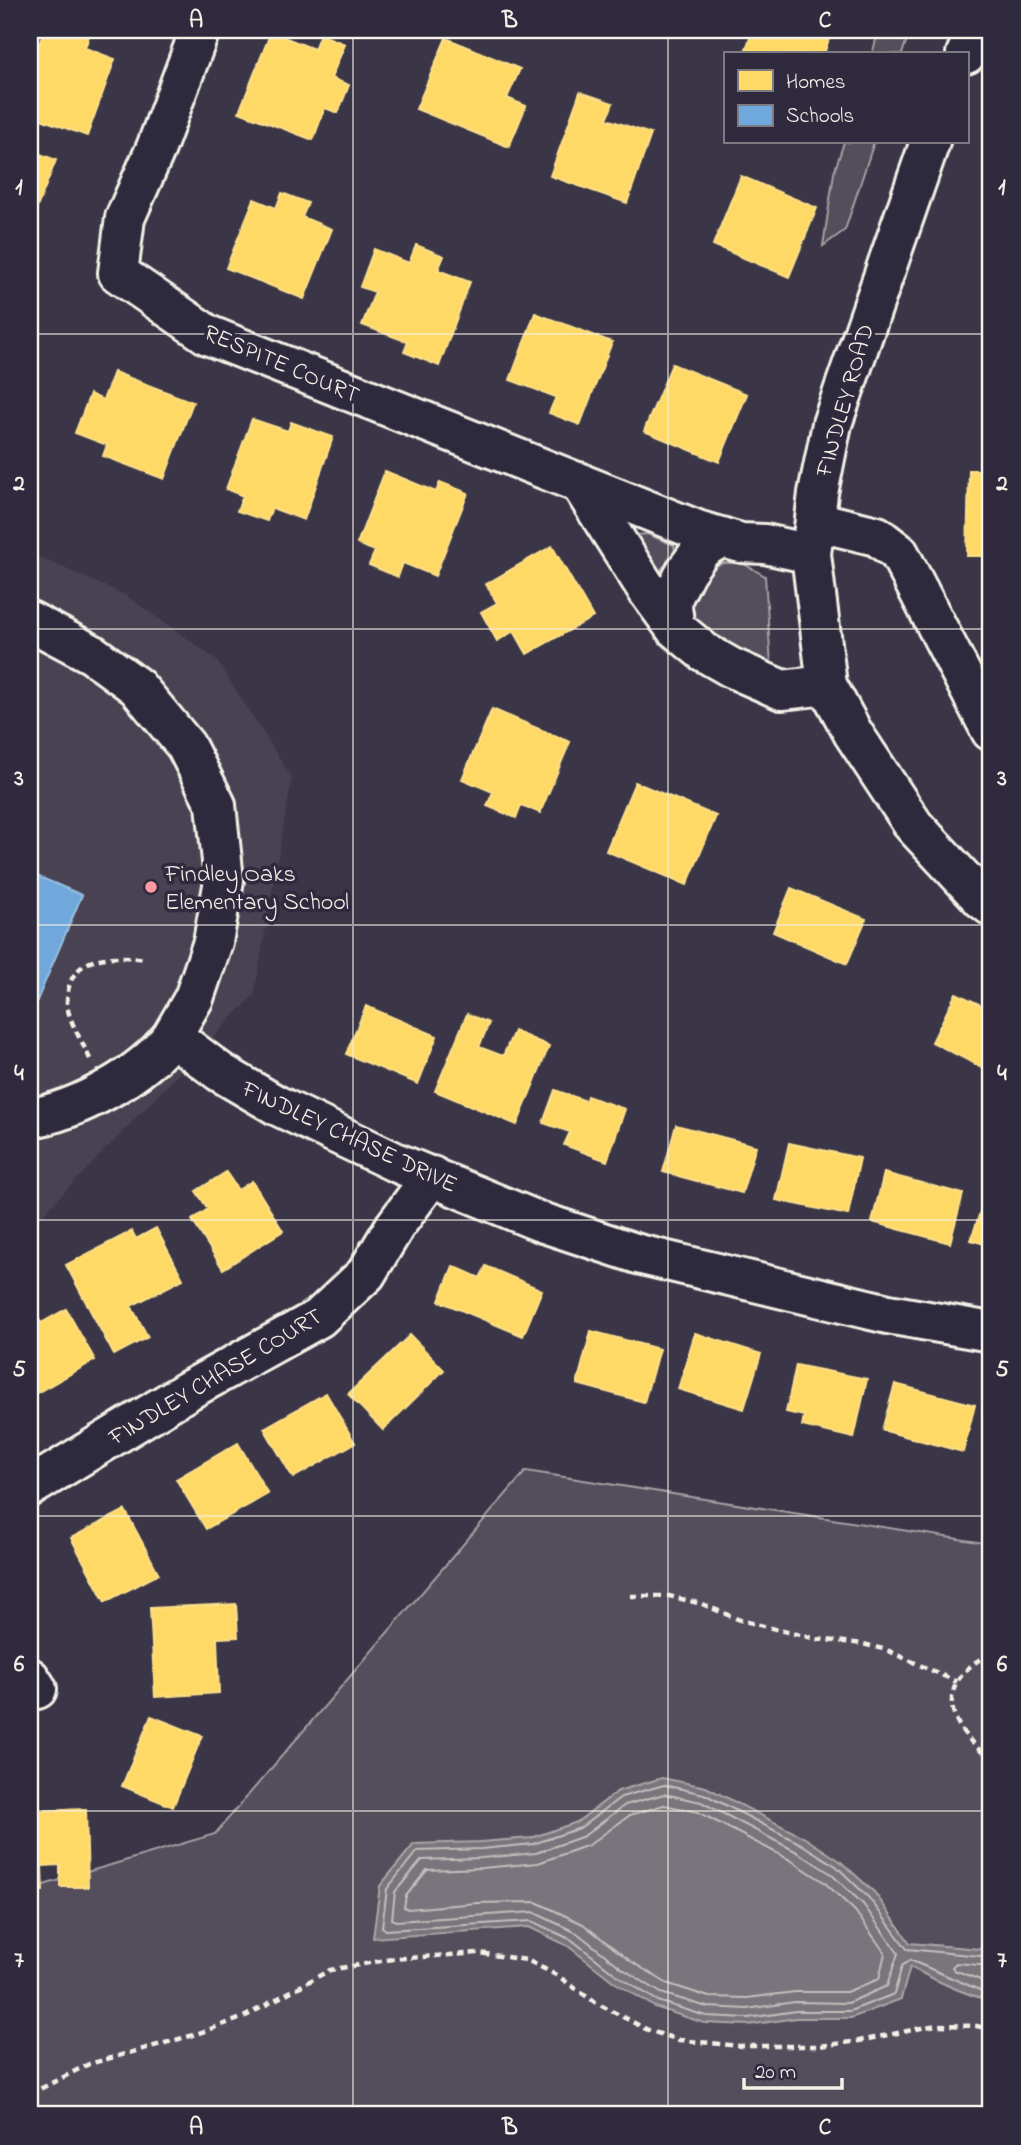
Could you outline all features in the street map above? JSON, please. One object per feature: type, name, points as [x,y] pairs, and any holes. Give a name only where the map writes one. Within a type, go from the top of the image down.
[{"type":"street","name":"RESPITE COURT","points":[[200,30],[156,148],[125,218],[118,273],[208,335],[697,530],[741,543],[765,544],[813,537],[877,536],[899,553],[991,731]]},
{"type":"street","points":[[968,52],[976,30]]},
{"type":"street","name":"FINDLEY ROAD","points":[[929,144],[832,424],[818,492],[813,537],[827,685],[853,733],[914,826],[982,900],[991,906]]},
{"type":"street","points":[[579,482],[648,591],[675,628],[704,652],[732,668],[782,690],[827,685]]},
{"type":"street","points":[[675,628],[671,601],[685,571],[702,549],[722,537]]},
{"type":"street","points":[[30,621],[92,654],[137,687],[187,746],[216,806],[224,880],[213,942],[194,998],[160,1051],[141,1067],[87,1099],[30,1118]]},
{"type":"street","name":"FINDLEY CHASE DRIVE","points":[[172,1036],[219,1072],[276,1105],[395,1162],[538,1221],[638,1254],[888,1314],[991,1332]]},
{"type":"street","name":"FINDLEY CHASE COURT","points":[[30,1487],[189,1390],[319,1318],[366,1274],[395,1226],[432,1176]]},
{"type":"path","points":[[105,1089],[67,1004],[71,982],[80,967],[95,959],[127,957],[145,960]]},
{"type":"path","points":[[631,1596],[669,1596],[702,1604],[740,1620],[779,1630],[887,1650],[957,1682]]},
{"type":"path","points":[[991,1653],[965,1668],[953,1687],[951,1706],[962,1731],[991,1759]]},
{"type":"path","points":[[30,2094],[89,2064],[190,2036],[242,2018],[330,1970],[392,1959],[479,1953],[527,1960],[558,1976],[596,2003],[648,2030],[679,2039],[741,2046],[819,2046],[859,2041],[936,2025],[977,2026],[991,2030]]},
{"type":"shaded area","points":[[879,30],[910,30],[903,52],[873,52]]},
{"type":"shaded area","points":[[843,144],[873,144],[845,230],[823,246],[834,173]]},
{"type":"shaded area","points":[[647,534],[674,545],[676,556],[662,568],[655,584],[626,550],[635,535]]},
{"type":"shaded area","name":"Findley Oaks Elementary School","points":[[30,553],[125,595],[216,659],[292,778],[254,995],[30,1228]]},
{"type":"shaded area","points":[[723,563],[742,563],[765,576],[771,665],[697,644],[686,594],[701,572]]},
{"type":"shaded area","points":[[526,1471],[991,1544],[991,2115],[30,2115],[30,1889],[215,1834]]},
{"type":"water","points":[[662,1778],[706,1787],[805,1838],[840,1861],[875,1893],[910,1943],[991,1950],[991,2000],[961,1991],[910,1967],[901,1999],[851,2018],[796,2018],[748,2025],[704,2023],[655,2007],[614,1982],[568,1946],[529,1927],[373,1938],[380,1886],[414,1844],[531,1838],[577,1822],[618,1791]]},
{"type":"building: Homes","points":[[44,30],[91,30],[85,48],[115,59],[87,136],[30,115],[30,70]]},
{"type":"building: Homes","points":[[753,30],[832,30],[825,52],[745,52]]},
{"type":"building: Homes","points":[[271,32],[314,49],[320,34],[345,44],[331,78],[349,85],[338,113],[325,108],[313,140],[239,112]]},
{"type":"building: Homes","points":[[446,38],[520,69],[507,98],[526,106],[509,147],[416,109]]},
{"type":"building: Homes","points":[[580,92],[613,103],[607,119],[651,134],[627,203],[550,176]]},
{"type":"building: Homes","points":[[30,150],[56,160],[30,225]]},
{"type":"building: Homes","points":[[741,176],[817,208],[789,277],[713,245]]},
{"type":"building: Homes","points":[[282,193],[308,203],[302,217],[332,229],[304,299],[226,268],[254,199],[276,208]]},
{"type":"building: Homes","points":[[416,245],[444,256],[438,270],[470,282],[439,366],[404,352],[408,342],[362,325],[375,292],[360,287],[374,249],[409,263]]},
{"type":"building: Homes","points":[[535,313],[612,342],[580,425],[549,413],[556,397],[510,380]]},
{"type":"building: Homes","points":[[672,364],[747,394],[719,462],[644,431]]},
{"type":"building: Homes","points":[[114,372],[193,402],[164,479],[103,456],[107,445],[75,433],[90,394],[103,400]]},
{"type":"building: Homes","points":[[252,419],[288,431],[291,422],[333,437],[304,520],[272,508],[267,521],[237,511],[243,496],[226,489]]},
{"type":"building: Homes","points":[[969,470],[991,470],[991,556],[967,556]]},
{"type":"building: Homes","points":[[385,471],[436,492],[440,482],[468,493],[435,576],[403,563],[398,577],[369,565],[375,551],[357,544]]},
{"type":"building: Homes","points":[[552,546],[593,617],[527,654],[514,631],[497,641],[481,612],[497,603],[486,584]]},
{"type":"building: Homes","points":[[492,709],[570,742],[540,813],[521,805],[516,818],[487,806],[493,792],[462,779]]},
{"type":"building: Homes","points":[[635,782],[716,816],[687,885],[606,851]]},
{"type":"building: Homes","points":[[791,888],[866,919],[847,964],[773,932]]},
{"type":"building: Homes","points":[[956,993],[991,1010],[991,1072],[932,1042]]},
{"type":"building: Homes","points":[[366,1006],[437,1036],[418,1084],[346,1054]]},
{"type":"building: Homes","points":[[467,1014],[489,1023],[479,1047],[503,1056],[514,1031],[549,1046],[517,1125],[435,1091]]},
{"type":"building: Homes","points":[[555,1090],[586,1101],[587,1096],[625,1109],[607,1161],[564,1145],[570,1132],[543,1123]]},
{"type":"building: Homes","points":[[676,1125],[756,1146],[742,1193],[663,1172]]},
{"type":"building: Homes","points":[[789,1143],[860,1158],[848,1215],[776,1200]]},
{"type":"building: Homes","points":[[226,1172],[238,1190],[252,1181],[283,1231],[223,1269],[192,1220],[208,1209],[196,1191]]},
{"type":"building: Homes","points":[[884,1173],[963,1194],[950,1243],[872,1222]]},
{"type":"building: Homes","points":[[988,1187],[991,1188],[991,1246],[971,1240]]},
{"type":"building: Homes","points":[[156,1228],[183,1279],[131,1306],[148,1337],[114,1355],[66,1265],[132,1231],[136,1239]]},
{"type":"building: Homes","points":[[453,1266],[480,1278],[486,1266],[542,1290],[523,1336],[439,1301]]},
{"type":"building: Homes","points":[[66,1309],[95,1360],[35,1394],[30,1385],[30,1313],[34,1311],[41,1323]]},
{"type":"building: Homes","points":[[591,1331],[659,1349],[644,1402],[577,1384]]},
{"type":"building: Homes","points":[[695,1333],[761,1354],[744,1409],[678,1389]]},
{"type":"building: Homes","points":[[410,1335],[444,1370],[383,1430],[348,1394]]},
{"type":"building: Homes","points":[[796,1365],[867,1379],[854,1438],[802,1426],[804,1416],[786,1412]]},
{"type":"building: Homes","points":[[895,1384],[975,1405],[963,1452],[882,1430]]},
{"type":"building: Homes","points":[[326,1393],[355,1443],[293,1478],[264,1428]]},
{"type":"building: Homes","points":[[238,1443],[268,1494],[206,1529],[176,1479]]},
{"type":"building: Homes","points":[[125,1510],[159,1574],[105,1602],[71,1538]]},
{"type":"building: Homes","points":[[236,1604],[238,1637],[217,1638],[219,1693],[155,1697],[150,1608]]},
{"type":"building: Homes","points":[[151,1716],[202,1736],[173,1807],[122,1786]]},
{"type":"building: Homes","points":[[86,1809],[88,1887],[60,1887],[60,1865],[42,1866],[43,1891],[30,1891],[30,1811]]},
{"type":"building: Schools","points":[[30,873],[82,895],[30,1017]]},
{"type":"place","name":"Findley Oaks Elementary School","points":[[151,887]]}]
